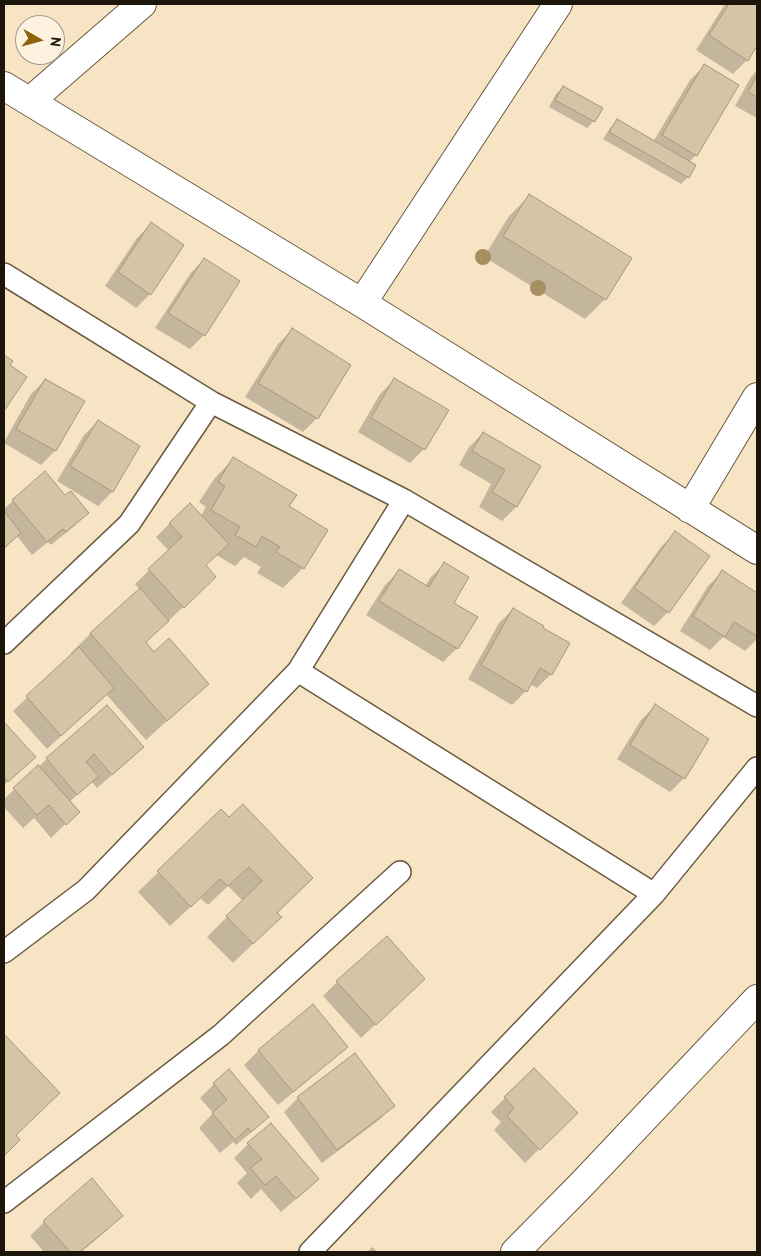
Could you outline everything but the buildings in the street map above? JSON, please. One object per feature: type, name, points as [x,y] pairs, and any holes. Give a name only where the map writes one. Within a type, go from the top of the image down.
[{"type":"street","points":[[30,101],[142,4]]},
{"type":"street","points":[[362,303],[558,4]]},
{"type":"street","points":[[4,86],[362,303],[757,550]]},
{"type":"street","points":[[690,509],[757,397]]},
{"type":"street","points":[[515,1252],[590,1176],[757,999]]},
{"type":"lane","points":[[4,274],[211,402],[404,500],[757,706]]},
{"type":"lane","points":[[4,643],[129,524],[211,402]]},
{"type":"lane","points":[[4,952],[86,890],[298,671],[404,500]]},
{"type":"lane","points":[[298,671],[654,894]]},
{"type":"lane","points":[[310,1252],[654,894],[757,768]]},
{"type":"lane","points":[[4,1202],[221,1035],[400,872]]}]
